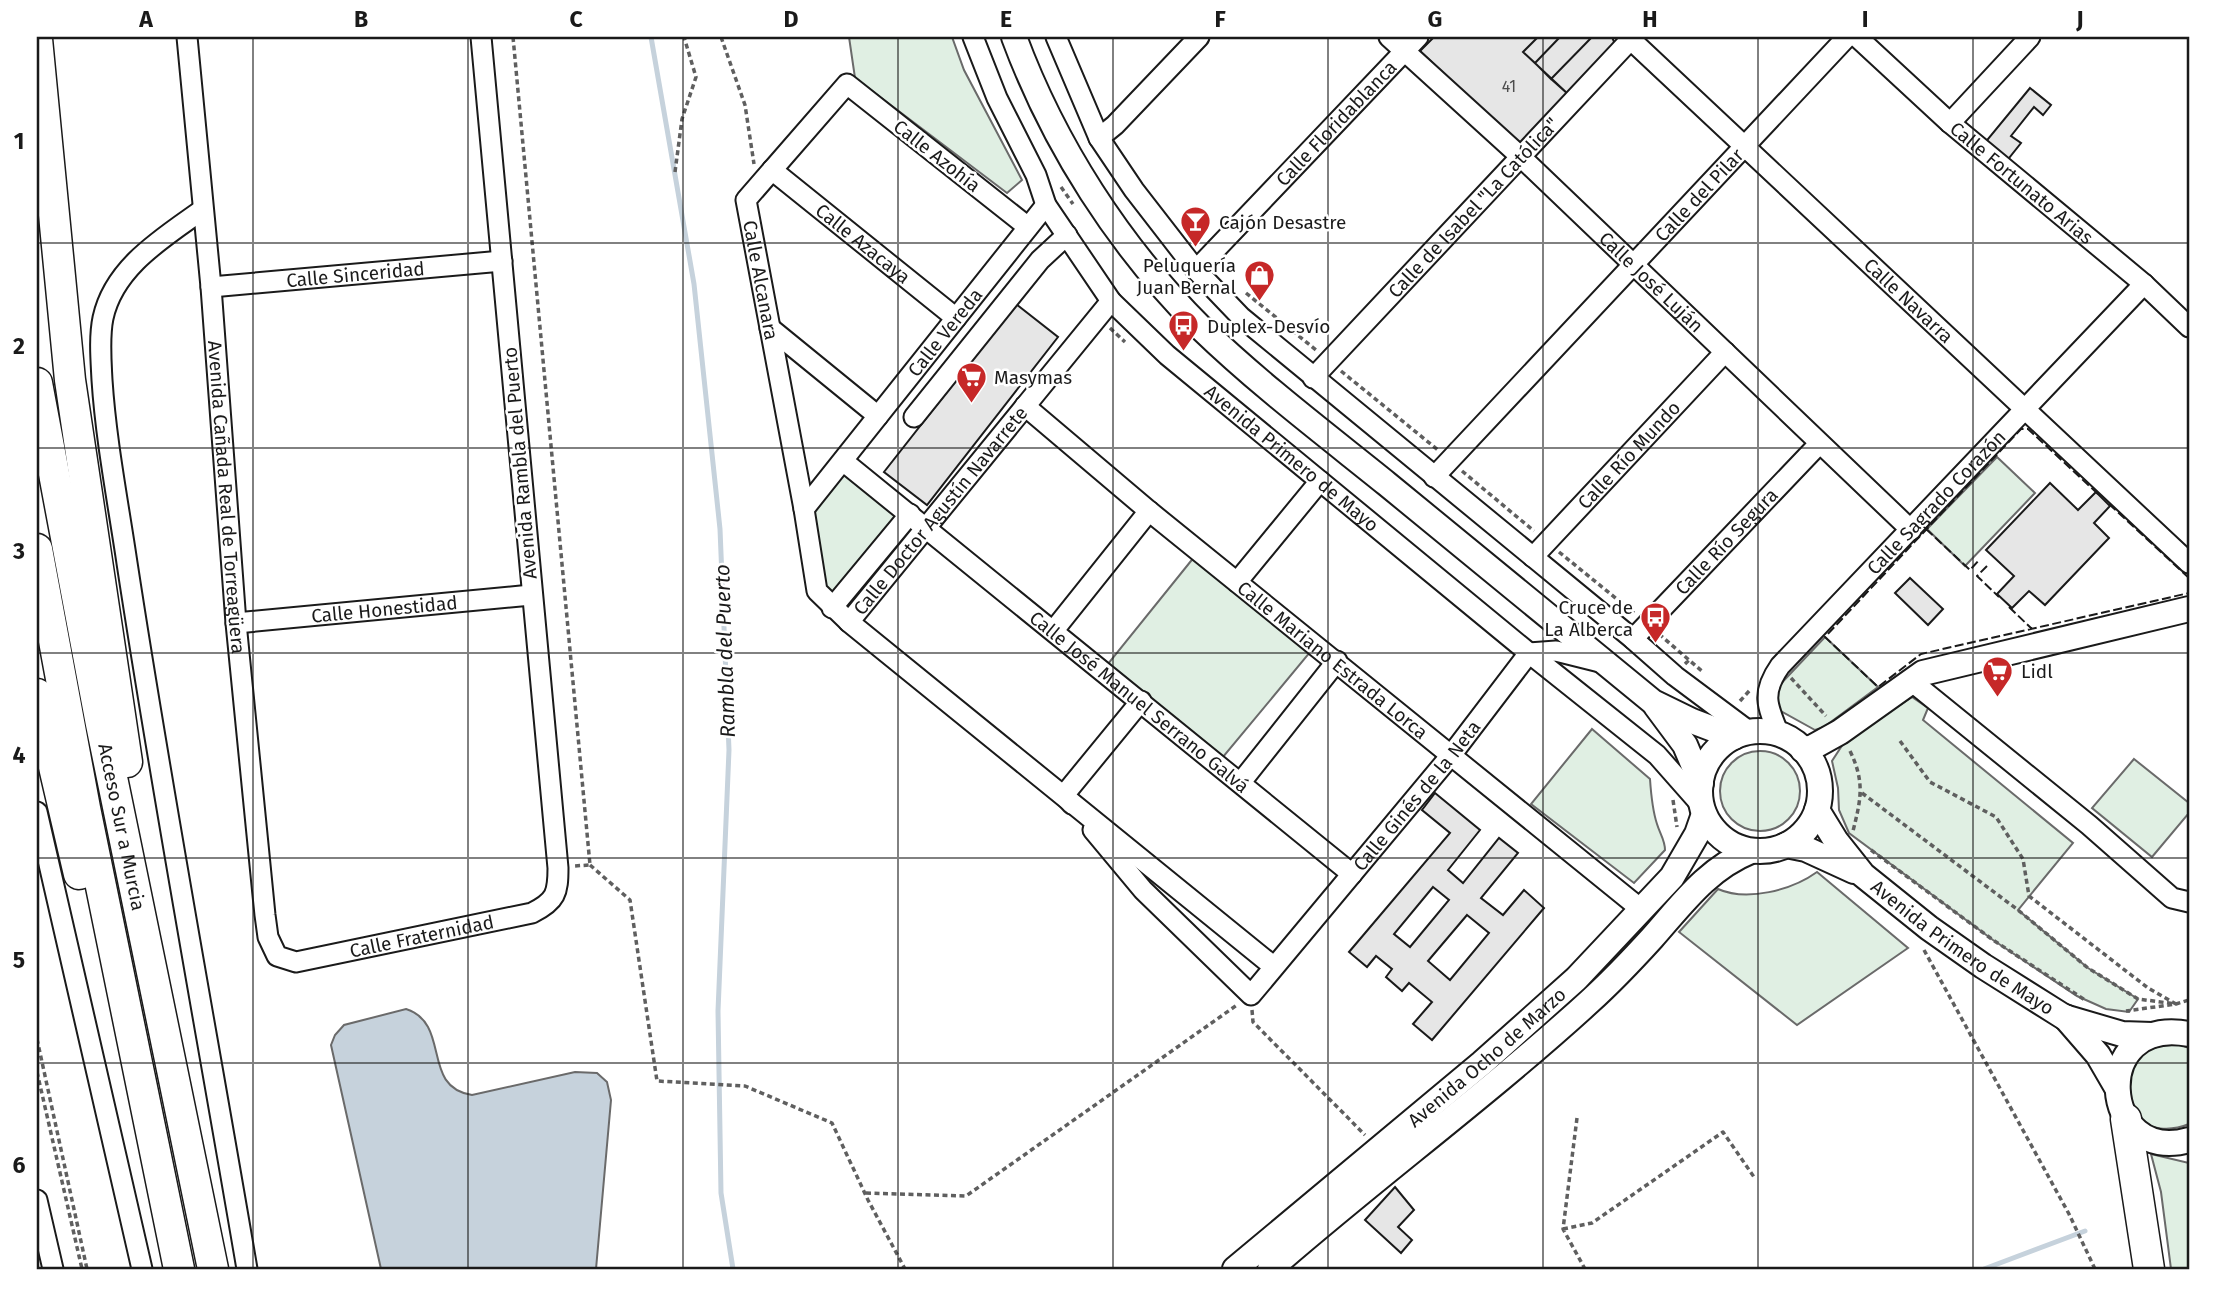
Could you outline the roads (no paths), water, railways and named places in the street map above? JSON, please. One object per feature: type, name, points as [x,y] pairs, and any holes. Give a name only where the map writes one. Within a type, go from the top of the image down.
[{"type":"highway","points":[[37,39],[70,380],[132,794],[120,818]]},
{"type":"highway","name":"Acceso Sur a Murcia","points":[[37,383],[120,818],[213,1269]]},
{"type":"highway","name":"Acceso Sur a Murcia","points":[[37,549],[85,808],[179,1269]]},
{"type":"highway","points":[[37,694],[81,886],[179,1269]]},
{"type":"highway","points":[[2126,1119],[2149,1269]]},
{"type":"main road","name":"Avenida Primero de Mayo","points":[[1013,37],[1047,116],[1080,174],[1128,244],[1187,314],[1282,398],[1653,702],[1692,721],[1742,735]]},
{"type":"main road","points":[[1810,759],[1823,752],[1840,732],[1923,673],[2189,609]]},
{"type":"main road","name":"Avenida Primero de Mayo","points":[[1653,702],[1685,745],[1702,801]]},
{"type":"main road","points":[[1779,734],[1810,759],[1820,789],[1817,810],[1800,836],[1786,845],[1751,851],[1728,842],[1710,825],[1702,801],[1706,764],[1718,748],[1742,735],[1779,734]]},
{"type":"main road","name":"Avenida Ocho de Marzo","points":[[1235,1269],[1482,1063],[1576,979],[1642,910],[1680,865],[1702,801]]},
{"type":"main road","name":"Avenida Primero de Mayo","points":[[1817,810],[1836,841],[1863,875]]},
{"type":"main road","name":"Avenida Primero de Mayo","points":[[1786,845],[1807,849],[1863,875],[1992,972],[2064,1017],[2122,1034],[2152,1035],[2185,1031]]},
{"type":"main road","name":"Avenida Ocho de Marzo","points":[[1271,1268],[1507,1074],[1582,1008],[1652,938],[1707,877],[1736,857],[1751,851]]},
{"type":"main road","name":"Avenida Primero de Mayo","points":[[2064,1017],[2098,1055],[2116,1086],[2117,1098],[2126,1119]]},
{"type":"main road","points":[[2116,1086],[2117,1075],[2126,1055],[2142,1040],[2152,1035]]},
{"type":"main road","points":[[2126,1119],[2145,1136],[2157,1141],[2169,1143],[2189,1140]]},
{"type":"street","points":[[42,87],[48,37]]},
{"type":"street","name":"Avenida Cañada Real de Torreagüera","points":[[187,37],[211,287],[236,623],[265,915],[268,937],[277,956]]},
{"type":"street","name":"Avenida Rambla del Puerto","points":[[481,37],[558,890]]},
{"type":"street","name":"Avenida Primero de Mayo","points":[[973,37],[997,98],[1036,175],[1046,205],[1111,301],[1167,355],[1657,755],[1702,801]]},
{"type":"street","points":[[1056,37],[1099,138],[1134,190],[1196,270],[1241,317],[1633,639],[1742,735]]},
{"type":"street","points":[[1099,138],[1115,125],[1199,37]]},
{"type":"street","name":"Calle José Luján","points":[[1389,37],[1411,44],[1521,157],[1911,530]]},
{"type":"street","name":"Calle Navarra","points":[[1631,37],[1743,147],[2189,563]]},
{"type":"street","name":"Calle de Isabel \"La Católica\"","points":[[1313,378],[1631,37]]},
{"type":"street","name":"Calle del Pilar","points":[[1434,477],[1847,37]]},
{"type":"street","name":"Calle Fortunato Arias","points":[[1857,37],[1950,124],[2144,284],[2189,327]]},
{"type":"street","points":[[1950,124],[2030,37]]},
{"type":"street","name":"Calle Floridablanca","points":[[1196,270],[1411,44]]},
{"type":"street","name":"Calle Alcanara","points":[[832,608],[817,591],[746,200],[847,84]]},
{"type":"street","name":"Calle Azohía","points":[[847,84],[1028,227]]},
{"type":"street","name":"Calle Azacaya","points":[[772,170],[956,318]]},
{"type":"street","name":"Calle Vereda","points":[[804,509],[1046,205]]},
{"type":"street","points":[[202,209],[148,250],[126,271],[111,293],[102,320],[101,361],[105,415],[152,728],[247,1269]]},
{"type":"street","points":[[914,417],[1040,260],[1067,235]]},
{"type":"street","name":"Calle Sinceridad","points":[[211,287],[502,261]]},
{"type":"street","name":"Calle Sagrado Corazón","points":[[1779,734],[1766,699],[1770,680],[1780,666],[2144,284]]},
{"type":"street","name":"Calle Doctor Agustín Navarrete","points":[[849,622],[1111,301]]},
{"type":"street","points":[[770,328],[878,416]]},
{"type":"street","name":"Calle Río Mundo","points":[[1533,557],[1725,352]]},
{"type":"street","name":"Calle Mariano Estrada Lorca","points":[[1025,406],[1149,511],[1642,910]]},
{"type":"street","name":"Calle Río Segura","points":[[1633,639],[1819,444]]},
{"type":"street","name":"Calle José Manuel Serrano Galvá","points":[[843,461],[1352,874]]},
{"type":"street","points":[[1237,582],[1320,481]]},
{"type":"street","points":[[1054,630],[1149,511]]},
{"type":"street","name":"Calle Doctor Agustín Navarrete","points":[[910,514],[832,608],[1273,966]]},
{"type":"street","name":"Calle Honestidad","points":[[236,623],[531,595]]},
{"type":"street","points":[[1529,653],[1556,651],[1605,663]]},
{"type":"street","name":"Calle Ginés de la Neta","points":[[1251,995],[1452,754],[1529,653]]},
{"type":"street","points":[[1241,782],[1337,661]]},
{"type":"street","points":[[1910,680],[2089,825],[2172,898],[2189,902]]},
{"type":"street","points":[[1064,794],[1141,701]]},
{"type":"street","name":"Calle Doctor Agustín Navarrete","points":[[1064,794],[1143,890],[1251,995]]},
{"type":"street","points":[[37,812],[142,1269]]},
{"type":"street","name":"Calle Fraternidad","points":[[277,956],[296,962],[320,958],[532,913],[547,906],[558,890]]},
{"type":"street","points":[[37,1200],[52,1269]]},
{"type":"waterway","name":"Rambla del Puerto","points":[[651,37],[694,284],[720,529],[729,750],[718,1011],[721,1193],[733,1269]]},
{"type":"waterway","points":[[1984,1269],[2085,1231]]},
{"type":"place","name":"Cajón Desastre","points":[[1196,249]]},
{"type":"place","name":"Peluquería Juan Bernal","points":[[1259,303]]},
{"type":"place","name":"Duplex-Desvío","points":[[1184,353]]},
{"type":"place","name":"Masymas","points":[[971,404]]},
{"type":"place","name":"Cruce de La Alberca","points":[[1656,645]]},
{"type":"place","name":"Lidl","points":[[1998,698]]}]
